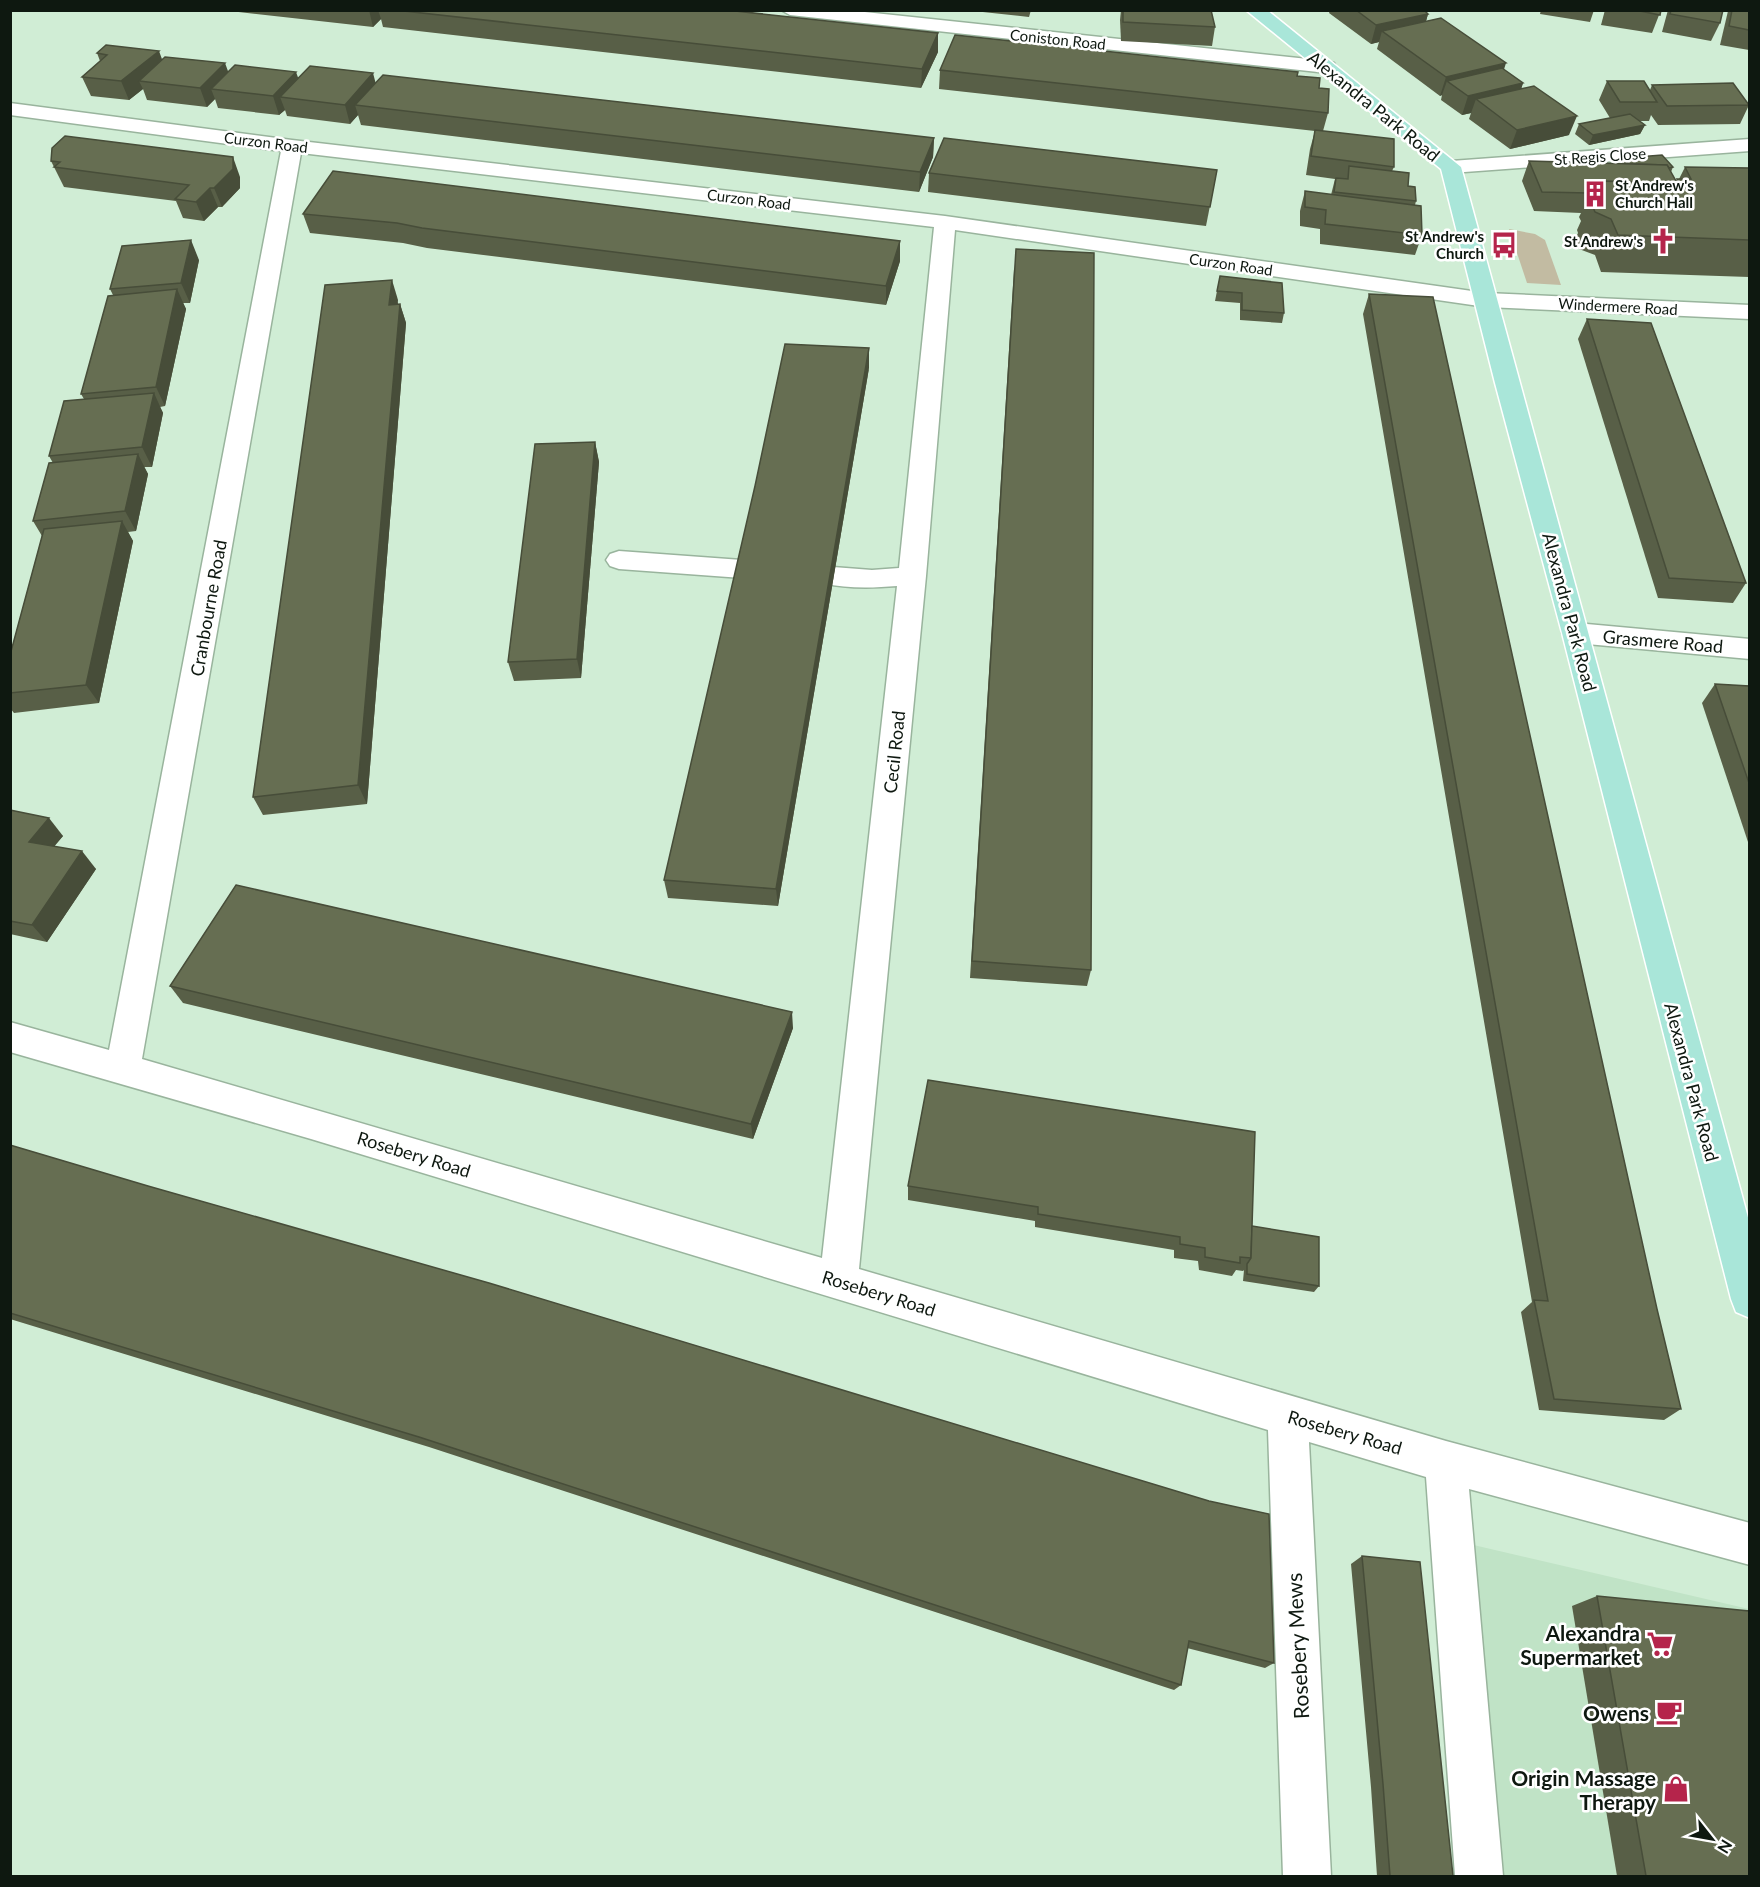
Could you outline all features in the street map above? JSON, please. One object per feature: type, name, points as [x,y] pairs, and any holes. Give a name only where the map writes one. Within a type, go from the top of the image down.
[{"type":"main road","name":"Alexandra Park Road","points":[[1255,10],[1450,167],[1576,633],[1738,1214],[1749,1299]]},
{"type":"street","name":"Coniston Road","points":[[790,10],[1327,67]]},
{"type":"street","name":"Curzon Road","points":[[10,110],[292,146],[945,222],[1486,300]]},
{"type":"street","name":"Cranbourne Road","points":[[123,1070],[292,146]]},
{"type":"street","name":"St Regis Close","points":[[1450,167],[1749,146]]},
{"type":"street","name":"Cecil Road","points":[[839,1281],[912,576],[945,222]]},
{"type":"street","name":"Windermere Road","points":[[1486,300],[1749,312]]},
{"type":"street","points":[[618,560],[742,569]]},
{"type":"street","points":[[833,576],[872,579],[912,576]]},
{"type":"street","name":"Grasmere Road","points":[[1576,633],[1749,649]]},
{"type":"street","name":"Rosebery Road","points":[[10,1037],[311,1123],[1288,1416],[1446,1462],[1749,1544]]},
{"type":"street","name":"Rosebery Mews","points":[[1288,1416],[1289,1491],[1307,1876]]},
{"type":"street","points":[[1446,1462],[1479,1876]]},
{"type":"shaded area","points":[[1509,229],[1535,234],[1545,240],[1561,285],[1527,283]]},
{"type":"shaded area","points":[[1465,1543],[1749,1609],[1749,1876],[1502,1876]]},
{"type":"building","points":[[395,10],[726,10],[938,33],[922,69]]},
{"type":"building","points":[[1123,10],[1211,10],[1215,27],[1123,22]]},
{"type":"building","points":[[1356,10],[1424,10],[1428,14],[1376,25]]},
{"type":"building","points":[[1635,10],[1661,10],[1660,15]]},
{"type":"building","points":[[1671,10],[1723,10],[1720,23],[1670,14]]},
{"type":"building","points":[[1732,10],[1749,10],[1749,30],[1729,26]]},
{"type":"building","points":[[1441,18],[1506,63],[1446,77],[1382,31]]},
{"type":"building","points":[[955,35],[1298,72],[1297,76],[1320,78],[1319,88],[1329,89],[1328,113],[940,70]]},
{"type":"building","points":[[106,45],[159,51],[121,81],[82,77],[107,55],[97,53]]},
{"type":"building","points":[[165,57],[225,63],[200,88],[139,81]]},
{"type":"building","points":[[235,65],[296,72],[273,96],[211,89]]},
{"type":"building","points":[[310,66],[373,73],[345,105],[280,97]]},
{"type":"building","points":[[1502,68],[1523,83],[1468,96],[1447,81]]},
{"type":"building","points":[[383,75],[934,138],[920,172],[355,105]]},
{"type":"building","points":[[1607,81],[1644,81],[1657,102],[1620,102]]},
{"type":"building","points":[[1733,83],[1749,105],[1667,106],[1652,85]]},
{"type":"building","points":[[1534,86],[1577,116],[1517,130],[1476,99]]},
{"type":"building","points":[[1630,114],[1645,125],[1593,135],[1579,124]]},
{"type":"building","points":[[1315,130],[1394,139],[1394,167],[1311,156]]},
{"type":"building","points":[[65,136],[233,157],[233,169],[196,202],[175,199],[189,185],[54,167],[60,162],[51,161],[52,148]]},
{"type":"building","points":[[944,138],[1217,170],[1210,207],[929,173]]},
{"type":"building","points":[[1662,155],[1673,167],[1629,164],[1623,158]]},
{"type":"building","points":[[1529,161],[1667,165],[1676,181],[1675,183],[1594,181],[1589,193],[1542,192]]},
{"type":"building","points":[[1349,166],[1409,173],[1408,186],[1415,187],[1416,201],[1334,192],[1336,178],[1348,179]]},
{"type":"building","points":[[1685,167],[1749,168],[1749,240],[1618,235],[1611,219],[1595,212],[1591,202],[1595,199],[1592,194],[1600,193],[1594,181],[1679,183],[1677,179],[1691,179]]},
{"type":"building","points":[[333,171],[900,241],[886,286],[397,223],[303,214]]},
{"type":"building","points":[[1305,191],[1421,206],[1422,235],[1325,224],[1326,210],[1305,207]]},
{"type":"building","points":[[191,240],[181,283],[110,289],[122,246]]},
{"type":"building","points":[[1016,249],[1094,253],[1091,970],[972,961]]},
{"type":"building","points":[[1220,276],[1282,283],[1284,313],[1242,310],[1242,293],[1217,291]]},
{"type":"building","points":[[392,280],[389,305],[400,304],[358,785],[253,797],[325,285]]},
{"type":"building","points":[[177,289],[156,387],[81,394],[108,296]]},
{"type":"building","points":[[1369,294],[1433,297],[1681,1409],[1554,1399],[1534,1300],[1548,1301]]},
{"type":"building","points":[[1587,319],[1651,323],[1746,583],[1669,578]]},
{"type":"building","points":[[785,344],[869,348],[776,889],[664,880],[755,486]]},
{"type":"building","points":[[154,393],[142,447],[49,456],[64,401]]},
{"type":"building","points":[[595,442],[577,659],[508,662],[535,444]]},
{"type":"building","points":[[138,454],[125,511],[33,521],[49,463]]},
{"type":"building","points":[[122,521],[86,685],[10,693],[10,655],[44,529]]},
{"type":"building","points":[[1715,684],[1749,686],[1749,783]]},
{"type":"building","points":[[10,810],[49,818],[29,842],[82,851],[32,925],[10,921]]},
{"type":"building","points":[[236,885],[792,1012],[751,1124],[170,986]]},
{"type":"building","points":[[928,1080],[1255,1132],[1251,1258],[1240,1257],[1240,1263],[1205,1257],[1205,1248],[1180,1244],[1180,1237],[1038,1214],[1038,1207],[908,1186]]},
{"type":"building","points":[[10,1145],[489,1283],[1209,1501],[1269,1514],[1274,1663],[1189,1641],[1181,1685],[419,1437],[10,1313]]},
{"type":"building","points":[[1252,1226],[1319,1237],[1319,1286],[1247,1274],[1247,1264],[1251,1258]]},
{"type":"building","points":[[1362,1556],[1420,1562],[1453,1876],[1390,1876]]},
{"type":"building","points":[[1597,1596],[1749,1611],[1749,1876],[1646,1876]]},
{"type":"place","name":"St Andrew's Church Hall","points":[[1595,194]]},
{"type":"place","name":"St Andrew's","points":[[1663,241]]},
{"type":"place","name":"St Andrew's Church","points":[[1504,245]]},
{"type":"place","name":"Alexandra Supermarket","points":[[1660,1644]]},
{"type":"place","name":"Owens","points":[[1669,1712]]},
{"type":"place","name":"Origin Massage Therapy","points":[[1676,1789]]}]
